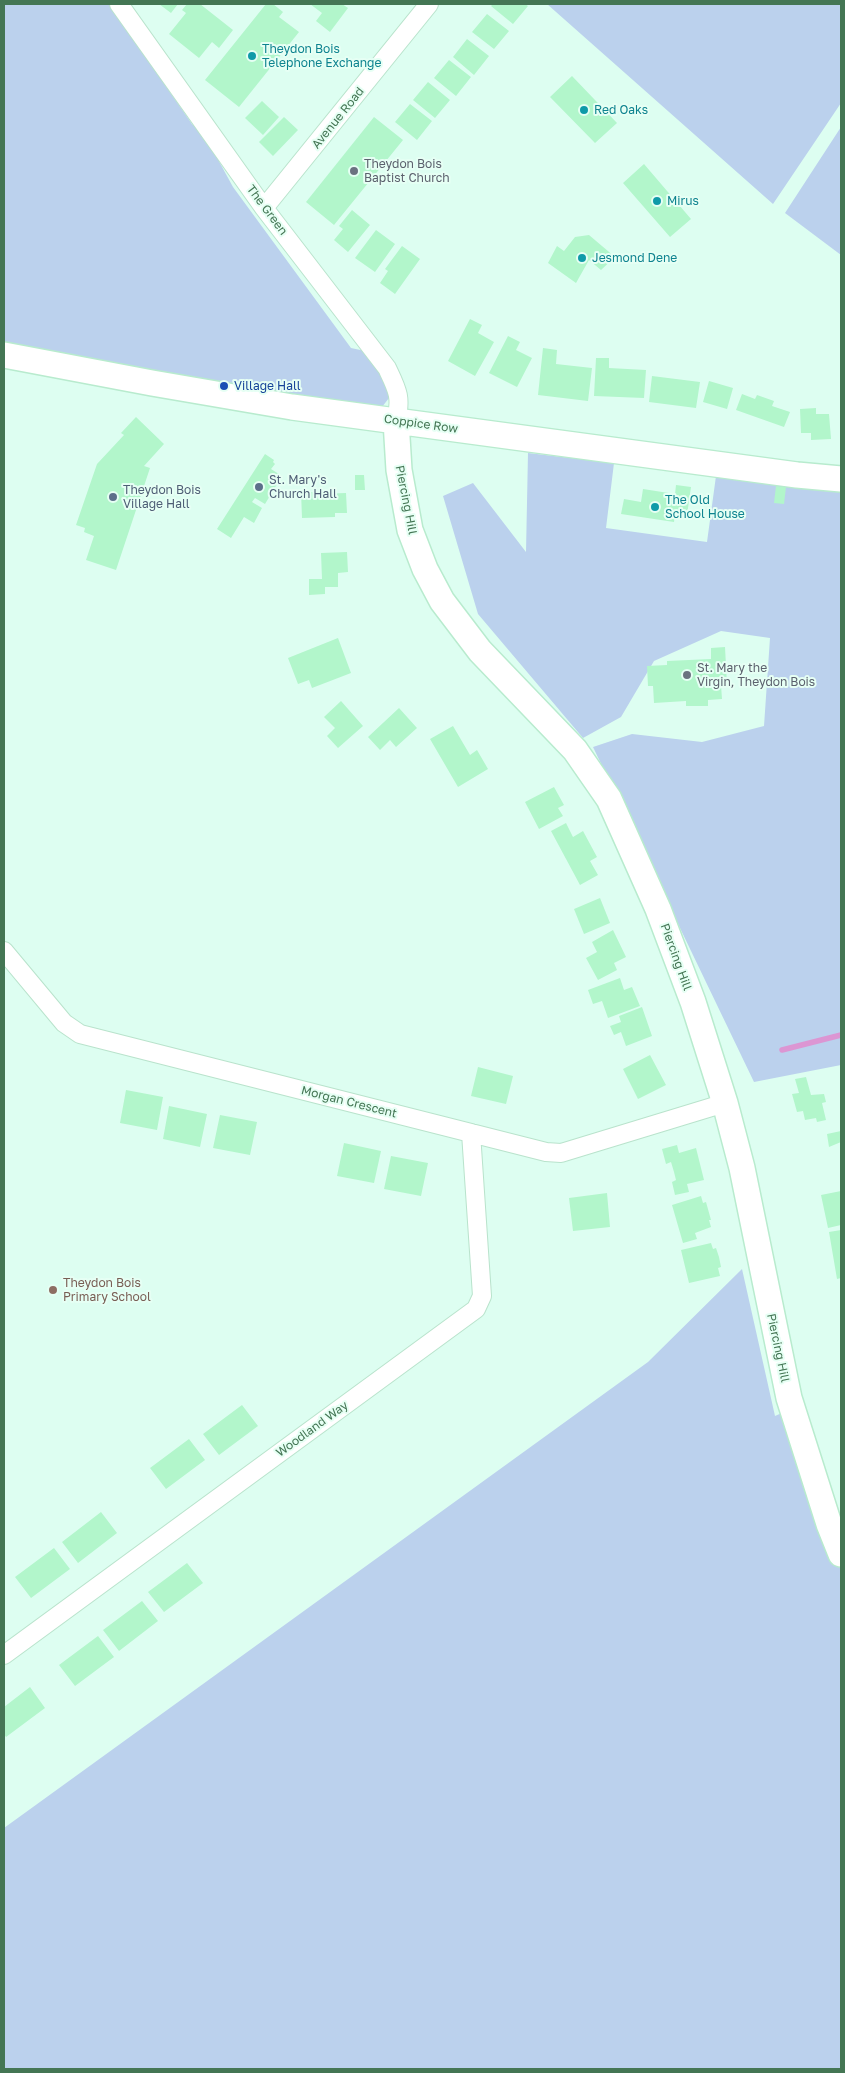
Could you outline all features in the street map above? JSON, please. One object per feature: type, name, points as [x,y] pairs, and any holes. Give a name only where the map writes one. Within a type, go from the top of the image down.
[{"type":"street","name":"The Green","points":[[119,4],[264,208],[387,368],[398,394],[400,405],[396,420]]},
{"type":"street","name":"Avenue Road","points":[[264,208],[429,4]]},
{"type":"street","name":"Coppice Row","points":[[4,355],[223,396],[841,480]]},
{"type":"street","name":"Piercing Hill","points":[[396,420],[399,470],[410,530],[425,569],[442,601],[480,651],[575,750],[609,799],[658,908],[693,1002],[725,1103],[742,1168],[789,1398],[829,1524],[841,1554]]},
{"type":"street","name":"Morgan Crescent","points":[[4,951],[64,1023],[80,1034],[546,1152],[561,1153],[725,1103]]},
{"type":"street","name":"Woodland Way","points":[[4,1655],[476,1309],[482,1296],[471,1133]]},
{"type":"shaded area","points":[[4,4],[109,4],[192,124],[203,132],[233,187],[351,348],[365,351],[384,378],[389,398],[382,407],[201,381],[4,344]]},
{"type":"shaded area","points":[[547,4],[841,4],[841,103],[773,204]]},
{"type":"shaded area","points":[[841,127],[841,255],[785,213]]},
{"type":"shaded area","points":[[528,453],[614,463],[606,528],[707,542],[716,476],[841,487],[841,1065],[754,1082],[593,747],[632,734],[702,742],[764,726],[770,638],[721,631],[654,661],[621,717],[583,738],[478,614],[443,496],[473,483],[526,552]]},
{"type":"shaded area","points":[[742,1269],[775,1416],[784,1412],[841,1534],[841,2069],[4,2069],[4,1828],[648,1362]]},
{"type":"building","points":[[159,4],[178,4],[171,13]]},
{"type":"building","points":[[187,4],[200,4],[233,30],[219,48],[212,42],[199,58],[169,34],[186,13],[182,10]]},
{"type":"building","name":"Theydon Bois Telephone Exchange","points":[[266,4],[273,4],[283,12],[279,17],[299,32],[239,107],[205,80]]},
{"type":"building","points":[[310,4],[342,4],[348,8],[330,32],[316,21],[322,13]]},
{"type":"building","points":[[493,4],[525,4],[528,6],[513,24],[491,6]]},
{"type":"building","points":[[487,14],[509,31],[494,49],[472,32]]},
{"type":"building","points":[[467,39],[489,56],[474,75],[453,57]]},
{"type":"building","points":[[449,60],[471,77],[456,96],[434,78]]},
{"type":"building","name":"Red Oaks","points":[[572,76],[617,123],[595,143],[550,97]]},
{"type":"building","points":[[428,82],[450,100],[435,118],[413,100]]},
{"type":"building","points":[[262,101],[279,117],[263,135],[245,118]]},
{"type":"building","points":[[410,104],[432,121],[417,140],[395,122]]},
{"type":"building","points":[[284,117],[298,130],[273,156],[259,142]]},
{"type":"building","name":"Theydon Bois Baptist Church","points":[[374,117],[403,140],[334,225],[306,202]]},
{"type":"building","name":"Mirus","points":[[644,164],[691,219],[670,237],[623,183]]},
{"type":"building","points":[[352,210],[370,225],[348,252],[334,240],[343,229],[339,226]]},
{"type":"building","points":[[376,230],[395,244],[375,272],[355,258]]},
{"type":"building","name":"Jesmond Dene","points":[[589,235],[615,257],[601,270],[589,260],[576,283],[548,263],[557,246],[564,251],[575,237]]},
{"type":"building","points":[[402,246],[420,259],[395,294],[380,283],[388,271],[385,269]]},
{"type":"building","points":[[470,319],[482,325],[478,333],[494,342],[475,376],[448,361]]},
{"type":"building","points":[[508,336],[520,342],[516,350],[532,358],[517,387],[489,373]]},
{"type":"building","points":[[543,348],[557,350],[556,364],[592,368],[588,401],[538,395]]},
{"type":"building","points":[[596,358],[609,358],[609,368],[646,370],[644,398],[594,396]]},
{"type":"building","points":[[652,376],[700,382],[696,408],[649,402]]},
{"type":"building","points":[[709,381],[733,388],[727,409],[703,402]]},
{"type":"building","points":[[742,394],[755,399],[757,395],[774,401],[772,406],[790,412],[784,427],[736,410]]},
{"type":"building","points":[[816,408],[816,414],[829,414],[831,439],[811,440],[811,433],[801,433],[800,409]]},
{"type":"building","name":"Theydon Bois Village Hall","points":[[136,417],[164,444],[144,466],[150,468],[116,570],[86,560],[94,536],[84,532],[85,528],[76,525],[97,464],[124,435],[121,433]]},
{"type":"building","name":"St. Mary's Church Hall","points":[[265,454],[274,460],[275,464],[271,469],[282,476],[265,504],[255,498],[252,502],[262,508],[254,523],[244,517],[231,538],[217,529]]},
{"type":"building","points":[[355,475],[364,475],[365,490],[355,490]]},
{"type":"building","name":"The Old School House","points":[[676,485],[691,487],[687,515],[675,513],[674,522],[621,514],[624,499],[641,502],[643,489],[675,494]]},
{"type":"building","points":[[776,486],[786,487],[784,504],[774,503]]},
{"type":"building","points":[[301,492],[317,492],[317,494],[346,493],[347,513],[335,513],[335,517],[302,518]]},
{"type":"building","points":[[347,552],[348,572],[338,573],[338,587],[325,587],[325,594],[309,595],[309,579],[322,579],[321,553]]},
{"type":"building","points":[[338,638],[351,673],[312,688],[309,680],[298,684],[288,658]]},
{"type":"building","name":"St. Mary the Virgin, Theydon Bois","points":[[725,647],[727,685],[721,685],[722,699],[708,700],[708,706],[686,706],[686,701],[654,703],[653,686],[648,686],[647,666],[667,665],[667,661],[711,659],[711,648]]},
{"type":"building","points":[[341,701],[363,726],[338,748],[327,736],[335,728],[324,717]]},
{"type":"building","points":[[399,708],[417,728],[396,747],[390,740],[380,750],[368,737]]},
{"type":"building","points":[[453,726],[470,755],[477,750],[488,769],[458,787],[430,739]]},
{"type":"building","points":[[554,787],[564,805],[558,808],[563,816],[539,829],[525,802]]},
{"type":"building","points":[[566,823],[573,837],[583,831],[597,857],[590,861],[598,875],[580,885],[551,831]]},
{"type":"building","points":[[600,898],[610,923],[584,934],[574,909]]},
{"type":"building","points":[[613,930],[626,957],[614,963],[617,970],[598,980],[586,958],[597,952],[592,942]]},
{"type":"building","points":[[620,978],[624,990],[632,987],[640,1006],[608,1018],[602,1001],[593,1004],[588,990]]},
{"type":"building","points":[[642,1007],[652,1036],[626,1046],[621,1032],[614,1035],[610,1026],[621,1022],[619,1016]]},
{"type":"building","points":[[650,1055],[666,1085],[638,1099],[623,1069]]},
{"type":"building","points":[[478,1067],[513,1076],[506,1104],[471,1096]]},
{"type":"building","points":[[806,1077],[811,1095],[824,1094],[826,1102],[822,1103],[826,1120],[817,1122],[816,1118],[805,1120],[803,1111],[797,1112],[792,1094],[799,1093],[795,1079]]},
{"type":"building","points":[[126,1090],[163,1097],[157,1130],[120,1123]]},
{"type":"building","points":[[169,1106],[207,1114],[200,1147],[163,1139]]},
{"type":"building","points":[[220,1115],[257,1122],[250,1155],[213,1148]]},
{"type":"building","points":[[841,1131],[841,1142],[829,1147],[827,1134]]},
{"type":"building","points":[[344,1143],[381,1151],[374,1183],[337,1176]]},
{"type":"building","points":[[677,1145],[679,1153],[696,1148],[704,1180],[687,1184],[689,1192],[675,1195],[672,1182],[676,1180],[674,1172],[671,1162],[666,1164],[662,1149]]},
{"type":"building","points":[[391,1156],[428,1163],[421,1196],[384,1189]]},
{"type":"building","points":[[841,1191],[841,1225],[828,1228],[821,1195]]},
{"type":"building","points":[[607,1193],[610,1227],[573,1231],[569,1198]]},
{"type":"building","points":[[701,1196],[703,1203],[706,1202],[711,1227],[695,1233],[697,1239],[683,1243],[672,1205]]},
{"type":"building","points":[[841,1230],[841,1278],[837,1279],[829,1232]]},
{"type":"building","points":[[711,1243],[713,1249],[716,1248],[719,1257],[721,1267],[718,1268],[720,1276],[689,1283],[681,1250]]},
{"type":"building","points":[[242,1405],[258,1426],[219,1455],[203,1434]]},
{"type":"building","points":[[189,1439],[205,1460],[166,1489],[150,1468]]},
{"type":"building","points":[[101,1512],[117,1533],[78,1563],[62,1542]]},
{"type":"building","points":[[54,1548],[70,1569],[31,1598],[15,1577]]},
{"type":"building","points":[[187,1563],[203,1583],[164,1612],[148,1592]]},
{"type":"building","points":[[142,1601],[158,1621],[119,1651],[103,1630]]},
{"type":"building","points":[[98,1636],[114,1657],[75,1686],[59,1665]]},
{"type":"building","points":[[30,1687],[45,1708],[6,1737],[4,1734],[4,1707]]},
{"type":"waterway","points":[[782,1050],[841,1035]]},
{"type":"place","name":"Theydon Bois Telephone Exchange","points":[[252,56]]},
{"type":"place","name":"Red Oaks","points":[[584,110]]},
{"type":"place","name":"Theydon Bois Baptist Church","points":[[354,171]]},
{"type":"place","name":"Mirus","points":[[657,201]]},
{"type":"place","name":"Jesmond Dene","points":[[582,258]]},
{"type":"place","name":"Village Hall","points":[[224,386]]},
{"type":"place","name":"St. Mary's Church Hall","points":[[259,487]]},
{"type":"place","name":"Theydon Bois Village Hall","points":[[113,497]]},
{"type":"place","name":"The Old School House","points":[[655,507]]},
{"type":"place","name":"St. Mary the Virgin, Theydon Bois","points":[[687,675]]},
{"type":"place","name":"Theydon Bois Primary School","points":[[53,1290]]}]
